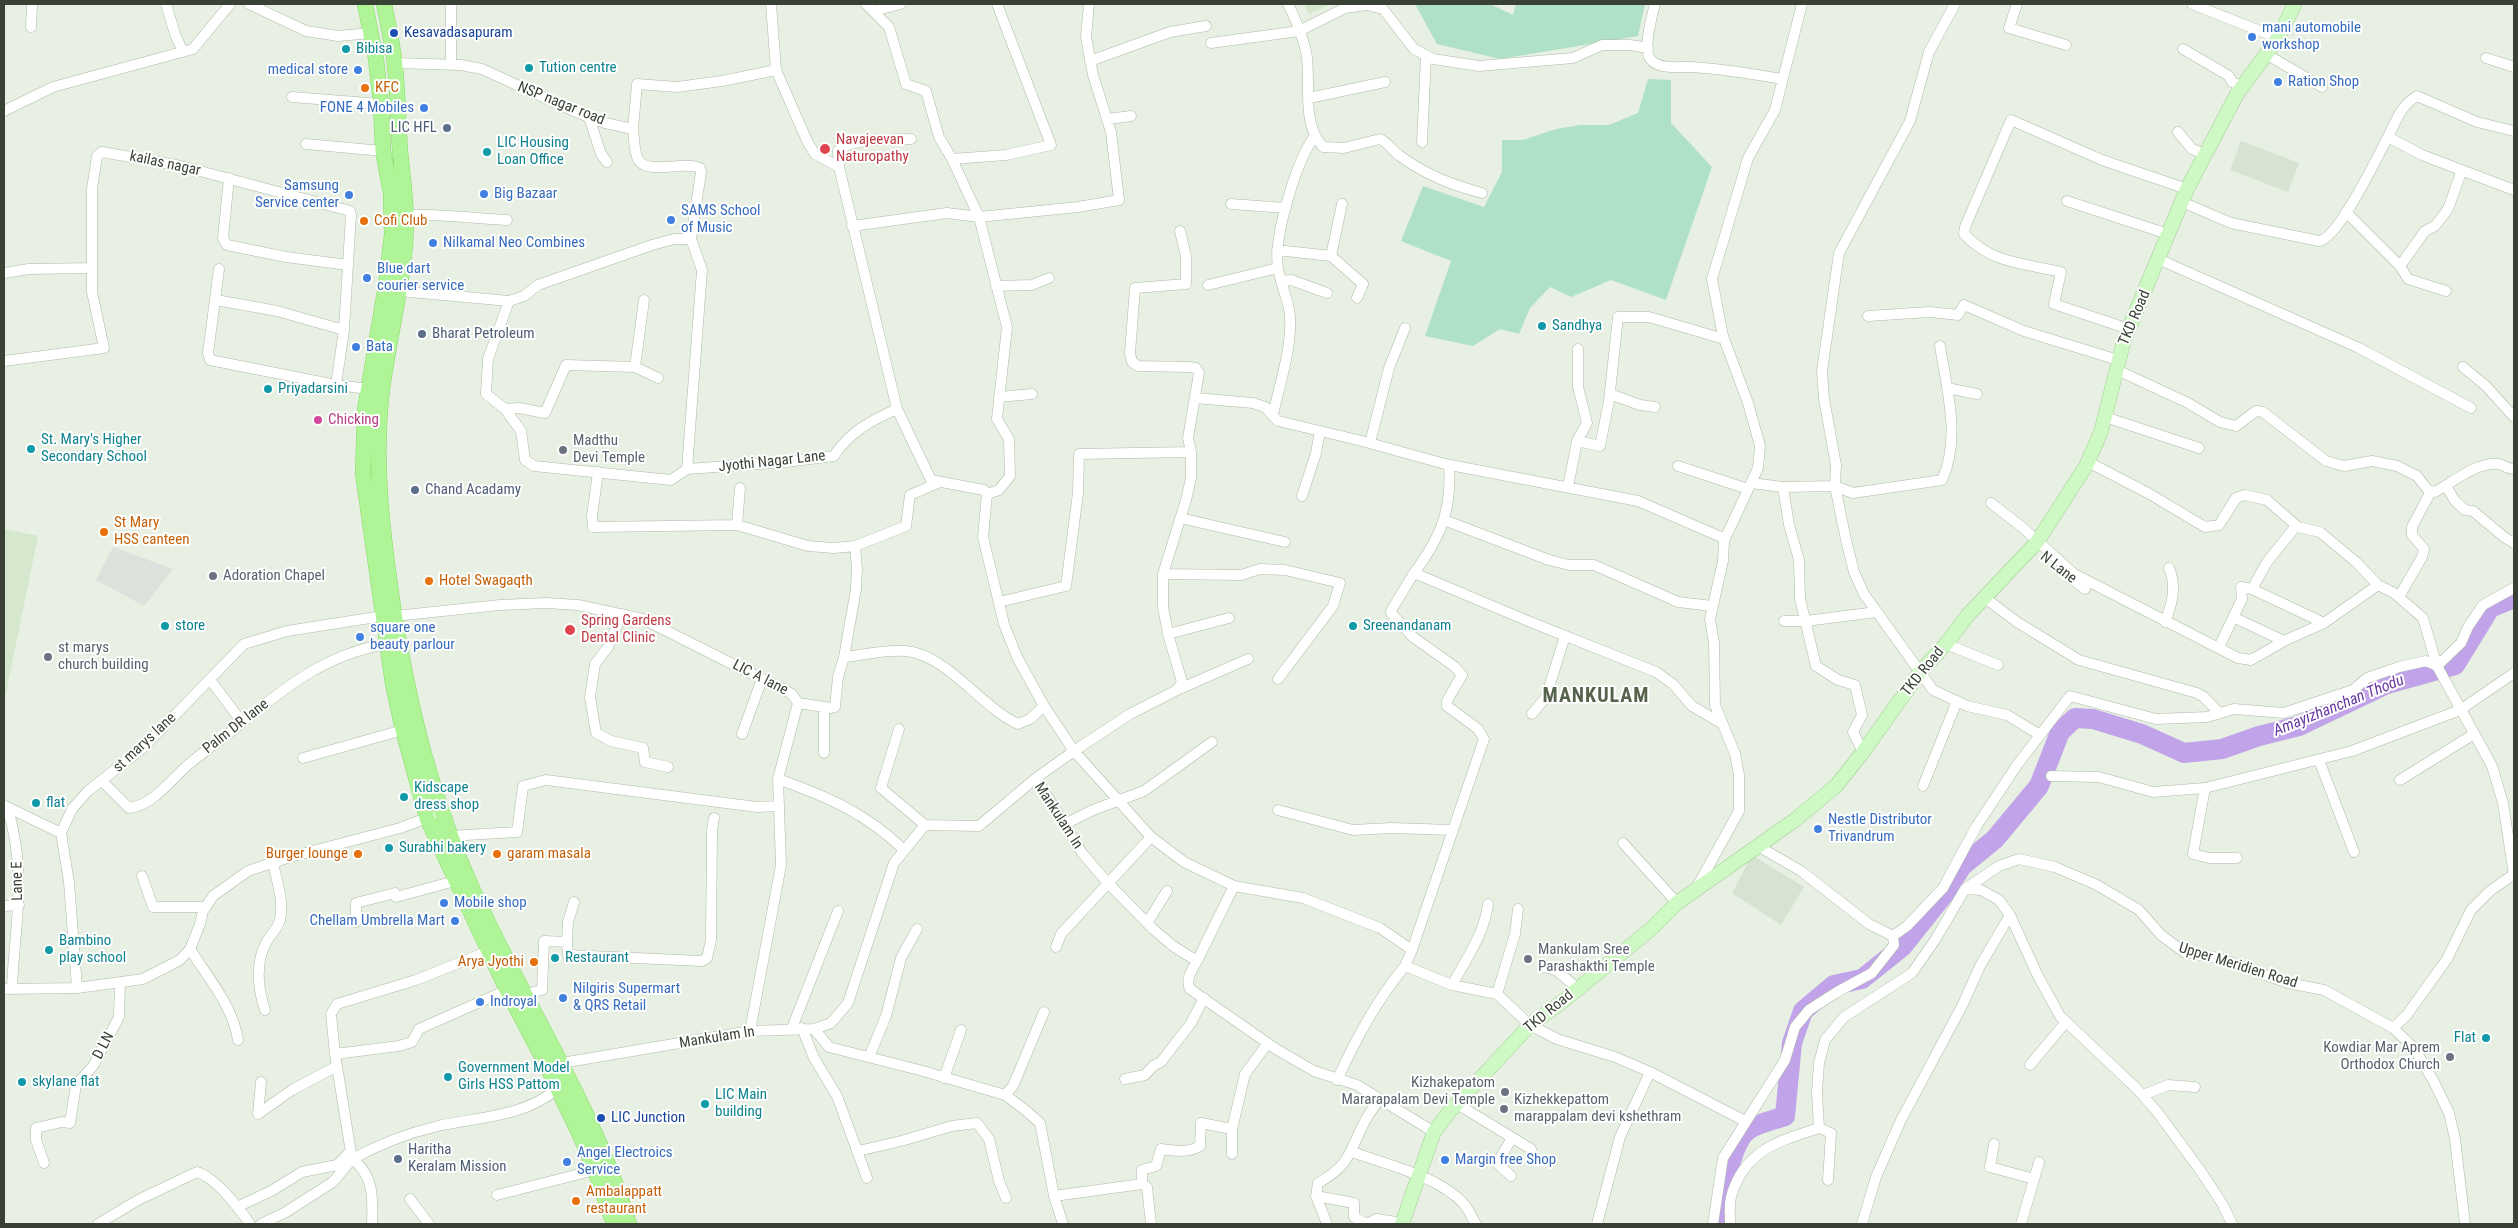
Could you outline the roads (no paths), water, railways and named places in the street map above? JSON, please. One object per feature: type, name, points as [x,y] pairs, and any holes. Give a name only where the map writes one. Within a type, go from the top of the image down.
[{"type":"main road","points":[[365,4],[381,104],[383,151],[391,194],[392,234],[364,430],[363,473],[389,616],[416,725],[434,816],[449,836],[476,898],[525,994],[554,1064],[558,1088],[595,1170],[614,1224]]},
{"type":"main road","points":[[384,4],[395,63],[406,215],[399,291],[382,391],[378,467],[389,616],[386,644],[403,730],[434,816],[454,880],[507,990],[554,1064],[598,1140],[617,1187],[628,1224]]},
{"type":"main road","points":[[364,430],[379,432]]},
{"type":"street","points":[[31,27],[32,4]]},
{"type":"street","points":[[166,4],[174,34],[183,52]]},
{"type":"street","points":[[4,111],[53,87],[193,49],[230,4]]},
{"type":"street","points":[[249,4],[306,31],[338,36],[371,34]]},
{"type":"street","points":[[771,4],[776,70],[808,143],[815,154],[839,167]]},
{"type":"street","points":[[870,7],[901,4]]},
{"type":"street","points":[[952,159],[1006,155],[1051,145],[996,4]]},
{"type":"street","points":[[852,226],[947,213],[979,217],[1078,208],[1119,200],[1108,119],[1090,61],[1086,37],[1089,4]]},
{"type":"street","points":[[1288,4],[1306,51],[1314,137],[1323,147],[1344,148],[1380,139],[1388,142],[1398,155],[1446,183],[1482,193]]},
{"type":"street","points":[[1655,4],[1648,48],[1652,61],[1663,66],[1697,67],[1784,79]]},
{"type":"street","points":[[1697,887],[1739,811],[1739,775],[1735,754],[1715,705],[1712,606],[1723,561],[1724,541],[1758,468],[1760,446],[1748,403],[1724,340],[1712,279],[1748,158],[1776,110],[1802,4]]},
{"type":"street","points":[[1955,4],[1929,52],[1910,121],[1838,253],[1822,371],[1824,399],[1836,465],[1835,486],[1854,572],[1876,612],[1933,690],[1967,706],[2007,716],[2040,735]]},
{"type":"street","points":[[2017,4],[2009,28],[2066,45]]},
{"type":"street","points":[[2192,4],[2278,38]]},
{"type":"street","name":"TKD Road","points":[[1403,1224],[1434,1132],[1457,1104],[1530,1025],[1578,989],[1651,929],[1677,902],[1756,845],[1795,820],[1836,786],[1863,752],[1920,672],[1946,644],[1968,614],[2034,544],[2088,462],[2105,417],[2129,328],[2168,234],[2205,154],[2243,87],[2278,38],[2295,4]]},
{"type":"street","points":[[1211,43],[1298,31],[1346,8],[1367,5],[1383,9],[1414,49],[1433,59],[1479,66],[1573,58],[1602,45],[1630,45],[1648,48]]},
{"type":"street","points":[[451,6],[451,65]]},
{"type":"street","points":[[870,7],[888,27],[906,84],[926,91],[939,137],[952,159],[979,217],[1007,327],[997,419],[1009,439],[1010,476],[999,490],[987,494]]},
{"type":"street","points":[[1090,61],[1170,32],[1206,26]]},
{"type":"street","points":[[2183,49],[2229,76],[2232,82],[2243,87]]},
{"type":"street","points":[[2266,54],[2322,87]]},
{"type":"street","points":[[1422,142],[1426,56]]},
{"type":"street","points":[[2486,58],[2514,67]]},
{"type":"street","name":"NSP nagar road","points":[[395,63],[451,65],[482,69],[509,83],[605,123],[633,129]]},
{"type":"street","points":[[688,469],[702,270],[691,239],[696,216],[700,169],[692,165],[649,167],[640,162],[636,155],[633,129],[637,84],[677,87],[776,70]]},
{"type":"street","points":[[1309,98],[1386,82]]},
{"type":"street","points":[[2129,328],[2054,304],[2061,272],[1999,259],[1976,246],[1964,234],[1965,227],[2011,120],[2185,196],[2231,223],[2319,241],[2325,240],[2346,212],[2388,137],[2399,112],[2408,101],[2417,96],[2477,122],[2514,131]]},
{"type":"street","points":[[292,97],[381,104]]},
{"type":"street","points":[[1108,119],[1131,116]]},
{"type":"street","points":[[590,117],[601,154],[607,162]]},
{"type":"street","points":[[2178,132],[2192,149],[2205,154]]},
{"type":"street","points":[[1273,414],[1287,349],[1290,316],[1278,268],[1276,250],[1286,208],[1304,153],[1314,137]]},
{"type":"street","points":[[2388,137],[2422,155],[2514,190]]},
{"type":"street","points":[[911,139],[867,142],[845,146],[838,151],[839,167],[852,226],[898,409],[926,474],[931,480],[938,483],[984,490],[987,494],[983,538],[1004,624],[1017,657],[1044,706],[1074,751],[1117,801],[1151,837],[1184,862],[1234,886],[1302,898],[1380,928],[1412,950]]},
{"type":"street","points":[[306,144],[383,151]]},
{"type":"street","name":"kailas nagar","points":[[4,361],[104,348],[92,292],[92,188],[95,160],[99,153],[181,166],[350,211],[344,330],[336,386]]},
{"type":"street","points":[[2400,266],[2425,231],[2435,226],[2448,209],[2462,170]]},
{"type":"street","points":[[229,178],[223,238],[227,244],[286,257],[348,265]]},
{"type":"street","points":[[2066,201],[2168,234]]},
{"type":"street","points":[[1231,204],[1286,208]]},
{"type":"street","points":[[1331,256],[1342,204]]},
{"type":"street","points":[[2346,212],[2400,266],[2408,279],[2446,291]]},
{"type":"street","points":[[406,215],[436,213],[467,219],[507,220]]},
{"type":"street","points":[[1177,690],[1182,682],[1168,634],[1163,607],[1163,574],[1191,478],[1191,452],[1188,438],[1199,373],[1196,368],[1138,366],[1132,362],[1130,353],[1135,288],[1186,284],[1186,256],[1180,231]]},
{"type":"street","points":[[399,291],[509,301],[524,296],[538,285],[652,245],[674,239],[691,239]]},
{"type":"street","points":[[1276,250],[1331,256],[1362,284],[1358,298]]},
{"type":"street","points":[[2158,259],[2360,348],[2470,408]]},
{"type":"street","points":[[4,273],[29,269],[92,268]]},
{"type":"street","points":[[1208,284],[1278,268]]},
{"type":"street","points":[[219,269],[208,353],[210,360],[336,386],[369,389]]},
{"type":"street","points":[[996,286],[1032,285],[1048,278]]},
{"type":"street","points":[[1281,281],[1291,280],[1327,293]]},
{"type":"street","points":[[216,300],[276,311],[344,330]]},
{"type":"street","points":[[635,367],[644,300]]},
{"type":"street","name":"Jyothi Nagar Lane","points":[[509,301],[488,359],[486,394],[505,409],[521,431],[522,449],[528,463],[534,466],[671,480],[688,469],[786,462],[834,456],[842,442],[870,421],[898,409]]},
{"type":"street","points":[[1868,316],[1930,312],[1958,314],[1964,305],[2024,331],[2118,365],[2220,422],[2236,426],[2256,411],[2263,412],[2326,461],[2344,466],[2372,461],[2398,466],[2417,476],[2431,491],[2435,492],[2462,478],[2473,467],[2499,464],[2514,469]]},
{"type":"street","points":[[1577,441],[1600,446],[1610,394],[1618,317],[1649,317],[1724,340]]},
{"type":"street","points":[[1370,443],[1389,368],[1406,328]]},
{"type":"street","points":[[1678,466],[1749,486],[1835,486],[1853,493],[1942,480],[1948,465],[1952,442],[1947,388],[1940,346]]},
{"type":"street","points":[[1568,487],[1577,441],[1587,423],[1578,387],[1578,349]]},
{"type":"street","points":[[505,409],[519,408],[546,413],[566,365],[635,367],[658,378]]},
{"type":"street","points":[[2464,367],[2486,386],[2514,417]]},
{"type":"street","points":[[1947,388],[1977,394]]},
{"type":"street","points":[[999,397],[1032,394]]},
{"type":"street","points":[[1610,394],[1640,405],[1655,407]]},
{"type":"street","points":[[1195,398],[1253,404],[1273,414],[1278,421],[1370,443],[1449,465],[1638,501],[1712,532],[1724,541]]},
{"type":"street","points":[[2105,417],[2199,448]]},
{"type":"street","points":[[1302,496],[1316,453],[1320,431]]},
{"type":"street","points":[[999,602],[1066,586],[1078,493],[1079,454],[1191,452]]},
{"type":"street","points":[[2088,462],[2125,480],[2205,527],[2219,525],[2236,498],[2245,495],[2267,500],[2296,526],[2320,532],[2356,562],[2378,585],[2398,597],[2423,618],[2442,677],[2492,766],[2503,803],[2514,874],[2490,891],[2471,910],[2447,959],[2406,1016],[2393,1028]]},
{"type":"street","points":[[1337,1080],[1355,1040],[1388,986],[1405,966],[1412,950],[1484,739],[1478,729],[1447,706],[1447,701],[1462,675],[1455,667],[1413,637],[1391,613],[1392,608],[1414,573],[1431,551],[1441,532],[1450,480],[1449,465]]},
{"type":"street","points":[[598,472],[592,516],[593,527],[737,525],[808,546],[834,548],[855,546],[906,526],[910,495],[938,483]]},
{"type":"street","points":[[2446,486],[2455,500],[2465,510],[2473,511],[2514,543]]},
{"type":"street","points":[[1784,487],[1789,525],[1799,560],[1800,599],[1816,666],[1838,680],[1855,685],[1862,715],[1853,732],[1863,752]]},
{"type":"street","points":[[737,525],[740,488]]},
{"type":"street","points":[[2398,597],[2422,557],[2424,549],[2412,535],[2412,528],[2431,491]]},
{"type":"street","points":[[1991,503],[2034,544],[2074,574],[2238,658],[2251,660],[2284,641],[2324,623],[2378,585]]},
{"type":"street","points":[[1180,518],[1284,542]]},
{"type":"street","points":[[1444,520],[1549,560],[1569,565],[1594,565],[1678,602],[1712,606]]},
{"type":"street","points":[[2252,589],[2267,562],[2296,526]]},
{"type":"street","name":"N Lane","points":[[2034,544],[2085,589]]},
{"type":"street","points":[[798,703],[835,707],[838,677],[844,657],[856,589],[855,546]]},
{"type":"street","points":[[2165,622],[2171,606],[2174,580],[2169,568]]},
{"type":"street","points":[[1163,574],[1240,575],[1260,569],[1285,570],[1340,583],[1333,606],[1278,679]]},
{"type":"street","points":[[1414,573],[1656,672],[1673,684],[1692,706],[1723,724]]},
{"type":"street","points":[[2219,647],[2235,618],[2242,599],[2241,587],[2252,589],[2324,623]]},
{"type":"street","points":[[2437,666],[2461,643],[2468,627],[2483,605],[2514,588]]},
{"type":"street","points":[[1985,598],[2017,622],[2079,660],[2204,696],[2218,713]]},
{"type":"street","name":"LIC A lane","points":[[389,616],[500,605],[546,603],[578,605],[643,619],[792,694],[798,703],[778,779],[781,865],[750,1031]]},
{"type":"street","points":[[1784,621],[1806,621],[1876,612]]},
{"type":"street","points":[[622,614],[608,647],[595,664],[590,697],[596,733],[611,741],[643,748],[645,762],[668,767]]},
{"type":"street","name":"st marys lane","points":[[61,833],[72,809],[88,791],[102,782],[144,747],[244,644],[287,631],[389,616]]},
{"type":"street","points":[[1168,634],[1229,618]]},
{"type":"street","points":[[2235,618],[2284,641]]},
{"type":"street","points":[[1532,714],[1546,697],[1565,636]]},
{"type":"street","name":"Palm DR lane","points":[[102,782],[128,808],[139,806],[152,798],[188,765],[261,706],[316,667],[355,650],[386,644]]},
{"type":"street","points":[[1946,644],[1998,666]]},
{"type":"street","points":[[844,657],[906,651],[925,657],[962,683],[1000,715],[1018,724],[1030,719],[1044,706]]},
{"type":"street","points":[[1036,778],[1130,714],[1177,690],[1248,659]]},
{"type":"street","points":[[1893,936],[1907,926],[1943,888],[1976,827],[2040,735],[2070,696],[2156,719],[2207,717],[2234,709],[2284,713],[2352,690],[2367,678],[2399,667],[2426,661],[2437,666]]},
{"type":"street","points":[[2051,776],[2099,777],[2153,792],[2205,788],[2352,751],[2460,710],[2514,673]]},
{"type":"street","points":[[742,734],[762,679]]},
{"type":"street","points":[[210,681],[242,722]]},
{"type":"street","points":[[1923,786],[1956,701]]},
{"type":"street","points":[[824,707],[824,753]]},
{"type":"street","points":[[899,729],[881,788],[925,825],[894,863],[848,1003],[831,1023],[814,1029],[829,1047],[1005,1096],[1040,1123],[1054,1196],[1063,1224]]},
{"type":"street","points":[[303,758],[403,730]]},
{"type":"street","points":[[2400,780],[2474,734]]},
{"type":"street","points":[[1065,824],[1144,791],[1212,742]]},
{"type":"street","points":[[2319,760],[2354,852]]},
{"type":"street","name":"Mankulam ln","points":[[925,825],[979,826],[1036,778],[1082,853],[1107,882],[1173,946],[1197,960]]},
{"type":"street","points":[[778,779],[822,794],[854,810],[884,831],[904,850]]},
{"type":"street","points":[[449,836],[517,832],[523,786],[546,780],[756,807],[779,806]]},
{"type":"street","points":[[2205,788],[2193,854],[2209,858],[2237,858]]},
{"type":"street","points":[[4,806],[61,833],[69,882],[76,988]]},
{"type":"street","name":"Lane E","points":[[4,806],[9,813],[18,856],[19,905],[8,989]]},
{"type":"street","points":[[1278,810],[1353,830],[1391,828],[1454,830]]},
{"type":"street","points":[[8,989],[76,988],[143,979],[180,960],[190,949],[206,907],[213,896],[243,875],[273,863],[342,842],[400,828],[434,816]]},
{"type":"street","points":[[574,902],[568,922],[568,955],[702,961],[707,958],[711,940],[712,830],[714,818]]},
{"type":"street","points":[[1056,948],[1061,934],[1107,882],[1151,837]]},
{"type":"street","points":[[1623,843],[1677,902]]},
{"type":"street","points":[[1756,845],[1801,871],[1869,924],[1893,936]]},
{"type":"street","name":"Upper Meridien Road","points":[[1819,1128],[1817,1092],[1819,1062],[1825,1040],[1844,1017],[1912,973],[1935,940],[1965,889],[1999,866],[2020,859],[2055,867],[2097,885],[2139,910],[2161,935],[2184,952],[2218,958],[2288,982],[2324,990],[2393,1028],[2414,1048],[2449,1113],[2455,1139],[2465,1224]]},
{"type":"street","points":[[265,1010],[259,992],[258,980],[265,943],[279,923],[282,906],[273,863]]},
{"type":"street","points":[[142,876],[153,907],[206,907]]},
{"type":"street","points":[[356,922],[356,903],[395,892],[396,897],[454,880]]},
{"type":"street","points":[[1234,886],[1189,977],[1188,984],[1190,989],[1268,1043],[1314,1071],[1357,1085],[1434,1132]]},
{"type":"street","points":[[1965,889],[1981,890],[1999,900],[2010,915],[2038,976],[2065,1023],[2142,1095],[2200,1170],[2223,1205],[2232,1224]]},
{"type":"street","points":[[1148,923],[1166,891]]},
{"type":"street","points":[[1452,985],[1472,950],[1487,912],[1488,904]]},
{"type":"street","points":[[4,906],[19,905]]},
{"type":"street","points":[[1497,994],[1516,934],[1518,909]]},
{"type":"street","points":[[838,911],[797,1028],[837,1096],[868,1178]]},
{"type":"street","points":[[1862,1224],[1876,1177],[1901,1120],[1933,1056],[1963,1004],[1980,966],[2010,915]]},
{"type":"street","points":[[869,1057],[886,1016],[900,958],[917,929]]},
{"type":"street","points":[[1713,1224],[1723,1158],[1786,1060],[1795,1027],[1809,1010],[1872,973],[1894,945],[1893,936]]},
{"type":"street","points":[[525,994],[542,990],[544,941],[567,942]]},
{"type":"street","points":[[190,949],[218,994],[228,1006],[235,1022],[238,1040]]},
{"type":"street","points":[[372,1224],[374,1195],[362,1166],[352,1155],[335,1054],[331,1014],[336,1004],[416,980],[488,951]]},
{"type":"street","points":[[1405,966],[1452,985],[1497,994],[1530,1025],[1557,1039],[1615,1057],[1650,1072],[1746,1121]]},
{"type":"street","points":[[1543,967],[1556,970],[1578,989]]},
{"type":"street","name":"D LN","points":[[44,1163],[36,1140],[36,1128],[62,1122],[70,1123],[76,1085],[94,1066],[119,1017],[120,982]]},
{"type":"street","points":[[335,1054],[399,1046],[412,1042],[419,1029],[507,990]]},
{"type":"street","points":[[1125,1079],[1145,1075],[1153,1066],[1161,1062],[1191,1023],[1204,998]]},
{"type":"street","points":[[1005,1096],[1014,1086],[1044,1012]]},
{"type":"street","points":[[2030,1064],[2065,1023]]},
{"type":"street","name":"Mankulam ln","points":[[554,1064],[750,1031],[797,1028],[814,1029]]},
{"type":"street","points":[[944,1078],[961,1030]]},
{"type":"street","points":[[1232,1154],[1232,1129],[1245,1074],[1268,1043]]},
{"type":"street","points":[[261,1082],[258,1114],[292,1090],[337,1066]]},
{"type":"street","points":[[1597,1224],[1620,1137],[1650,1072]]},
{"type":"street","points":[[2142,1095],[2168,1085],[2195,1087]]},
{"type":"street","points":[[237,1206],[271,1191],[302,1172],[337,1165],[352,1155],[384,1142],[418,1132],[522,1109],[546,1099],[558,1088]]},
{"type":"street","points":[[1326,1224],[1316,1196],[1318,1183],[1336,1173],[1352,1152],[1363,1124],[1380,1099]]},
{"type":"street","points":[[1457,1104],[1530,1149]]},
{"type":"street","points":[[858,1150],[901,1142],[952,1126],[977,1123],[989,1139],[999,1181],[1006,1198]]},
{"type":"street","points":[[1142,1184],[1142,1170],[1156,1166],[1161,1149],[1177,1151],[1195,1149],[1200,1146],[1201,1123],[1232,1129]]},
{"type":"street","points":[[1730,1224],[1731,1197],[1747,1164],[1772,1143],[1819,1128],[1831,1133],[1828,1180]]},
{"type":"street","points":[[1511,1176],[1497,1163],[1512,1138]]},
{"type":"street","points":[[1994,1144],[1990,1167],[2034,1179]]},
{"type":"street","points":[[1352,1152],[1418,1176],[1451,1192],[1465,1205],[1476,1224]]},
{"type":"street","points":[[261,1224],[286,1212],[333,1182],[352,1155]]},
{"type":"street","points":[[2021,1224],[2039,1162]]},
{"type":"street","points":[[497,1195],[595,1170]]},
{"type":"street","points":[[98,1224],[138,1200],[197,1172],[206,1175],[237,1206],[250,1224]]},
{"type":"street","points":[[1054,1196],[1142,1184],[1147,1187],[1151,1224]]},
{"type":"street","points":[[1316,1196],[1354,1203],[1354,1217],[1367,1224],[1376,1219],[1403,1224]]},
{"type":"street","points":[[410,1199],[429,1224]]},
{"type":"waterway","name":"Amayizhanchan Thodu","points":[[1719,1224],[1728,1174],[1741,1137],[1752,1128],[1785,1116],[1792,1043],[1803,1011],[1834,985],[1862,979],[1902,947],[1945,893],[1962,866],[1995,839],[2039,786],[2060,732],[2075,718],[2093,719],[2142,734],[2184,753],[2222,749],[2259,736],[2299,726],[2387,684],[2455,665],[2490,608],[2514,598]]},
{"type":"place","name":"Kesavadasapuram","points":[[394,33]]},
{"type":"place","name":"mani automobile workshop","points":[[2252,37]]},
{"type":"place","name":"Bibisa","points":[[346,49]]},
{"type":"place","name":"Tution centre","points":[[529,68]]},
{"type":"place","name":"medical store","points":[[358,70]]},
{"type":"place","name":"Ration Shop","points":[[2278,82]]},
{"type":"place","name":"KFC","points":[[365,88]]},
{"type":"place","name":"FONE 4 Mobiles","points":[[424,108]]},
{"type":"place","name":"LIC HFL","points":[[447,128]]},
{"type":"place","name":"Navajeevan Naturopathy","points":[[825,149]]},
{"type":"place","name":"LIC Housing Loan Office","points":[[487,152]]},
{"type":"place","name":"Big Bazaar","points":[[484,194]]},
{"type":"place","name":"Samsung Service center","points":[[349,195]]},
{"type":"place","name":"SAMS School of Music","points":[[671,220]]},
{"type":"place","name":"Cofi Club","points":[[364,221]]},
{"type":"place","name":"Nilkamal Neo Combines","points":[[433,243]]},
{"type":"place","name":"Blue dart courier service","points":[[367,278]]},
{"type":"place","name":"Sandhya","points":[[1542,326]]},
{"type":"place","name":"Bharat Petroleum","points":[[422,334]]},
{"type":"place","name":"Bata","points":[[356,347]]},
{"type":"place","name":"Priyadarsini","points":[[268,389]]},
{"type":"place","name":"Chicking","points":[[318,420]]},
{"type":"place","name":"St. Mary's Higher Secondary School","points":[[31,449]]},
{"type":"place","name":"Madthu Devi Temple","points":[[563,450]]},
{"type":"place","name":"Chand Acadamy","points":[[415,490]]},
{"type":"place","name":"St Mary HSS canteen","points":[[104,532]]},
{"type":"place","name":"Adoration Chapel","points":[[213,576]]},
{"type":"place","name":"Hotel Swagaqth","points":[[429,581]]},
{"type":"place","name":"store","points":[[165,626]]},
{"type":"place","name":"Sreenandanam","points":[[1353,626]]},
{"type":"place","name":"Spring Gardens Dental Clinic","points":[[570,630]]},
{"type":"place","name":"square one beauty parlour","points":[[360,637]]},
{"type":"place","name":"st marys church building","points":[[48,657]]},
{"type":"place","name":"Kidscape dress shop","points":[[404,797]]},
{"type":"place","name":"flat","points":[[36,803]]},
{"type":"place","name":"Nestle Distributor Trivandrum","points":[[1818,829]]},
{"type":"place","name":"Surabhi bakery","points":[[389,848]]},
{"type":"place","name":"Burger lounge","points":[[358,854]]},
{"type":"place","name":"garam masala","points":[[497,854]]},
{"type":"place","name":"Mobile shop","points":[[444,903]]},
{"type":"place","name":"Chellam Umbrella Mart","points":[[455,921]]},
{"type":"place","name":"Bambino play school","points":[[49,950]]},
{"type":"place","name":"Restaurant","points":[[555,958]]},
{"type":"place","name":"Mankulam Sree Parashakthi Temple","points":[[1528,959]]},
{"type":"place","name":"Arya Jyothi","points":[[534,962]]},
{"type":"place","name":"Nilgiris Supermart & QRS Retail","points":[[563,998]]},
{"type":"place","name":"Indroyal","points":[[480,1002]]},
{"type":"place","name":"Flat","points":[[2486,1038]]},
{"type":"place","name":"Kowdiar Mar Aprem Orthodox Church","points":[[2450,1057]]},
{"type":"place","name":"Government Model Girls HSS Pattom","points":[[448,1077]]},
{"type":"place","name":"skylane flat","points":[[22,1082]]},
{"type":"place","name":"Kizhakepatom Mararapalam Devi Temple","points":[[1505,1092]]},
{"type":"place","name":"LIC Main building","points":[[705,1104]]},
{"type":"place","name":"Kizhekkepattom marappalam devi kshethram","points":[[1504,1109]]},
{"type":"place","name":"LIC Junction","points":[[601,1118]]},
{"type":"place","name":"Haritha Keralam Mission","points":[[398,1159]]},
{"type":"place","name":"Margin free Shop","points":[[1445,1160]]},
{"type":"place","name":"Angel Electroics Service","points":[[567,1162]]},
{"type":"place","name":"Ambalappatt restaurant","points":[[576,1201]]},
{"type":"district","name":"MANKULAM","points":[[1596,697]]}]
